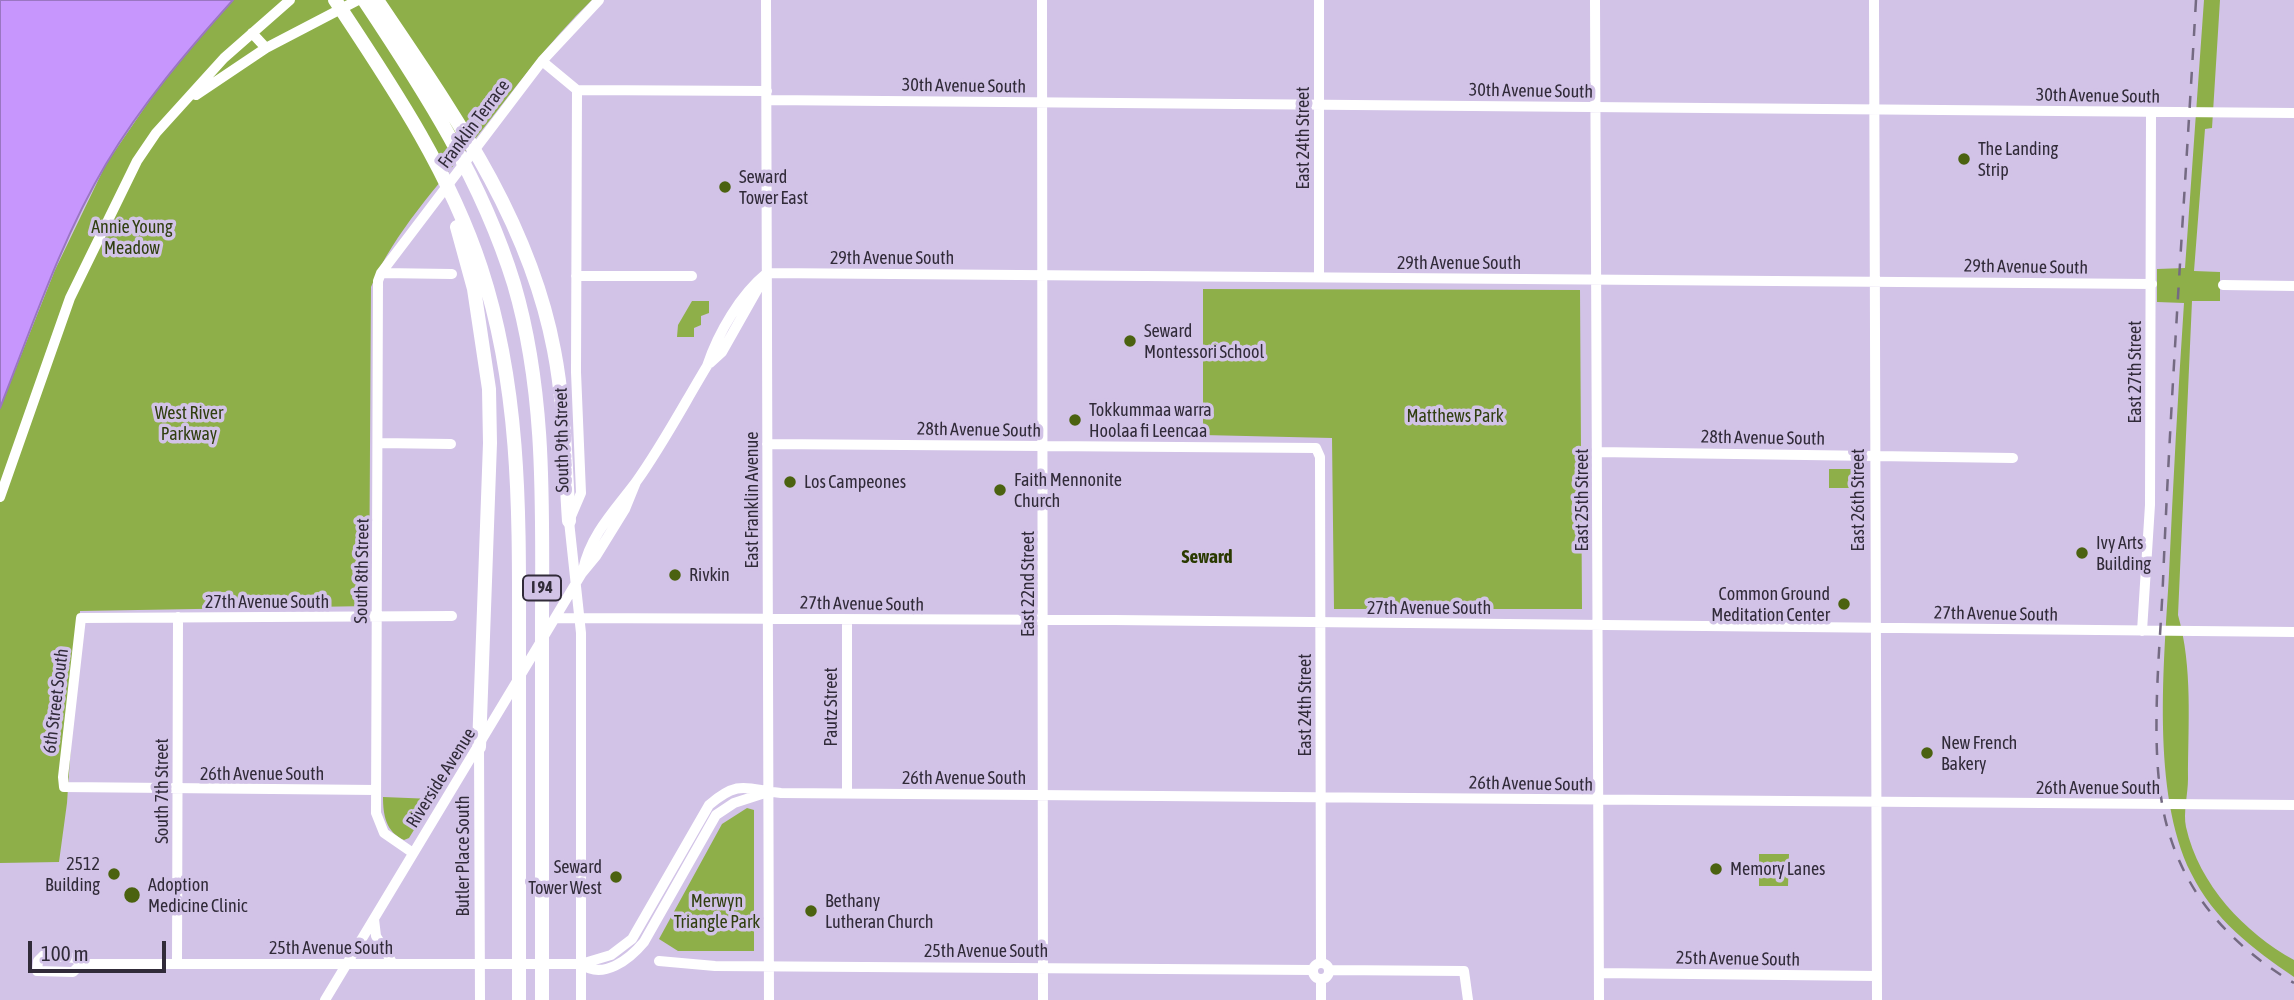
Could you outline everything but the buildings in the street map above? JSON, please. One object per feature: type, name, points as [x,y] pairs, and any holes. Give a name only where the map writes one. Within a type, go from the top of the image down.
[{"type":"highway","points":[[335,0],[440,166],[456,209],[474,289],[489,389],[490,443],[479,747]]},
{"type":"highway","name":"I 94","points":[[364,0],[402,47],[475,185],[501,247],[519,302],[533,372],[540,431],[542,1000]]},
{"type":"highway","points":[[377,0],[402,47],[463,128],[523,243],[550,329],[561,397],[569,521]]},
{"type":"highway","name":"I 94","points":[[456,209],[482,270],[499,331],[515,436],[519,498],[519,1000]]},
{"type":"street","points":[[0,497],[83,267],[137,161],[156,133],[186,101],[252,33],[290,0]]},
{"type":"street","points":[[186,101],[266,48],[358,0]]},
{"type":"street","name":"Franklin Terrace","points":[[380,273],[542,61],[599,0]]},
{"type":"street","name":"East Franklin Avenue","points":[[766,0],[769,1000]]},
{"type":"street","name":"East 22nd Street","points":[[1042,0],[1044,1000]]},
{"type":"street","name":"East 24th Street","points":[[1319,0],[1319,277]]},
{"type":"street","name":"East 25th Street","points":[[1595,0],[1599,1000]]},
{"type":"street","name":"East 26th Street","points":[[1874,0],[1877,1000]]},
{"type":"street","points":[[252,33],[266,48]]},
{"type":"street","points":[[542,61],[577,90]]},
{"type":"street","name":"30th Avenue South","points":[[577,90],[1043,103],[1319,103],[2294,113]]},
{"type":"street","name":"South 9th Street","points":[[577,90],[576,276],[581,493],[569,521],[579,618],[581,1000]]},
{"type":"street","name":"East 27th Street","points":[[2142,631],[2150,505],[2151,112]]},
{"type":"street","name":"29th Avenue South","points":[[767,272],[2152,284]]},
{"type":"street","name":"Riverside Avenue","points":[[325,1000],[560,618],[582,573],[588,549],[617,504],[636,482],[707,366],[722,352],[767,272]]},
{"type":"street","points":[[380,273],[452,274]]},
{"type":"street","name":"South 8th Street","points":[[380,273],[376,813],[384,833],[414,853]]},
{"type":"street","points":[[576,276],[692,276]]},
{"type":"street","points":[[2222,285],[2294,286]]},
{"type":"street","points":[[379,443],[452,444]]},
{"type":"street","name":"28th Avenue South","points":[[767,444],[1316,448]]},
{"type":"street","name":"East 24th Street","points":[[1316,448],[1320,457],[1321,962]]},
{"type":"street","name":"28th Avenue South","points":[[1597,452],[2013,458]]},
{"type":"street","name":"27th Avenue South","points":[[81,618],[452,616]]},
{"type":"street","name":"South 7th Street","points":[[177,964],[178,617]]},
{"type":"street","name":"6th Street South","points":[[64,787],[81,618]]},
{"type":"street","name":"27th Avenue South","points":[[560,618],[2294,632]]},
{"type":"street","name":"Pautz Street","points":[[847,621],[847,793]]},
{"type":"street","name":"Butler Place South","points":[[479,747],[480,1000]]},
{"type":"street","name":"26th Avenue South","points":[[64,787],[376,790]]},
{"type":"street","name":"26th Avenue South","points":[[581,964],[592,972],[599,972],[632,956],[644,942],[716,815],[734,803],[768,792],[2294,805]]},
{"type":"street","points":[[374,919],[376,936],[393,964]]},
{"type":"street","name":"25th Avenue South","points":[[659,961],[684,965],[769,967],[1312,970]]},
{"type":"street","points":[[1321,979],[1316,978],[1312,970],[1321,962],[1330,970],[1464,971],[1468,979],[1468,1000]]},
{"type":"street","name":"25th Avenue South","points":[[82,964],[581,964]]},
{"type":"street","points":[[1321,1000],[1321,979],[1330,970]]},
{"type":"street","name":"25th Avenue South","points":[[1599,973],[1877,975]]},
{"type":"green space","name":"West River Parkway","points":[[233,0],[592,0],[546,50],[418,210],[392,247],[371,287],[369,606],[80,611],[67,803],[59,862],[0,863],[0,408],[55,270],[106,164],[171,69]]},
{"type":"green space","points":[[2204,0],[2220,0],[2212,128],[2205,129],[2194,271],[2220,272],[2220,301],[2192,301],[2178,615],[2186,655],[2189,696],[2185,822],[2192,848],[2213,887],[2258,936],[2294,960],[2294,977],[2235,932],[2200,890],[2178,841],[2165,766],[2163,686],[2184,303],[2157,302],[2157,269],[2185,268]]},
{"type":"green space","name":"Matthews Park","points":[[1203,289],[1580,290],[1582,609],[1334,609],[1332,438],[1203,435]]},
{"type":"green space","points":[[692,301],[709,301],[709,313],[701,316],[701,325],[694,328],[694,337],[677,337],[678,325]]},
{"type":"green space","points":[[1829,469],[1860,469],[1860,488],[1829,488]]},
{"type":"green space","points":[[383,797],[433,799],[409,838],[404,840],[389,828]]},
{"type":"green space","name":"Merwyn Triangle Park","points":[[747,808],[754,810],[754,951],[678,951],[659,939],[722,824]]},
{"type":"green space","points":[[1759,854],[1789,854],[1788,886],[1759,886]]},
{"type":"shaded area","points":[[0,0],[233,0],[166,79],[106,164],[61,253],[0,408]]},
{"type":"railway","points":[[2196,0],[2158,675],[2158,774],[2169,833],[2189,880],[2202,901],[2234,938],[2294,983]]},
{"type":"place","name":"The Landing Strip","points":[[1964,159]]},
{"type":"place","name":"Seward Tower East","points":[[725,187]]},
{"type":"place","name":"Seward Montessori School","points":[[1130,341]]},
{"type":"place","name":"Tokkummaa warra Hoolaa fi Leencaa","points":[[1075,420]]},
{"type":"place","name":"Los Campeones","points":[[790,482]]},
{"type":"place","name":"Faith Mennonite Church","points":[[1000,490]]},
{"type":"place","name":"Ivy Arts Building","points":[[2082,553]]},
{"type":"place","name":"Rivkin","points":[[675,575]]},
{"type":"place","name":"Common Ground Meditation Center","points":[[1844,604]]},
{"type":"place","name":"New French Bakery","points":[[1927,753]]},
{"type":"place","name":"Memory Lanes","points":[[1716,869]]},
{"type":"place","name":"2512 Building","points":[[114,874]]},
{"type":"place","name":"Seward Tower West","points":[[616,877]]},
{"type":"place","name":"Adoption Medicine Clinic","points":[[132,895]]},
{"type":"place","name":"Bethany Lutheran Church","points":[[811,911]]},
{"type":"district","name":"Seward","points":[[1207,557]]},
{"type":"park label","name":"Annie Young Meadow","points":[[132,237]]}]
